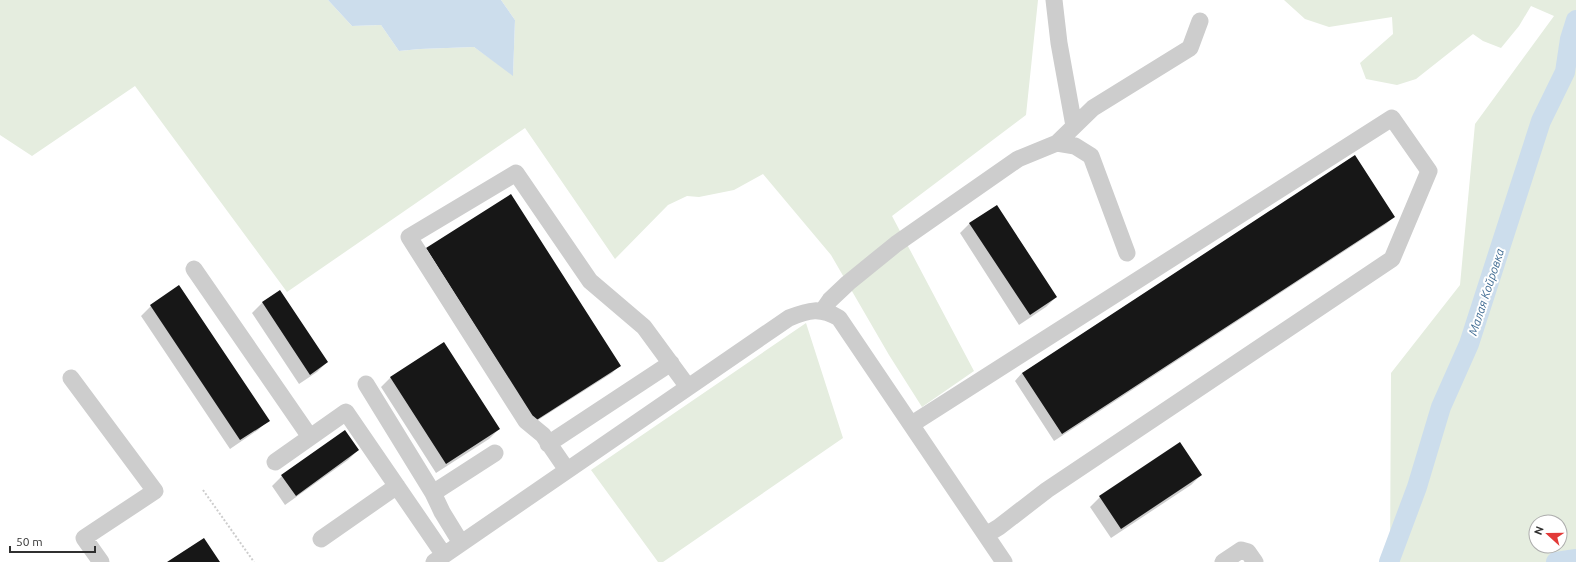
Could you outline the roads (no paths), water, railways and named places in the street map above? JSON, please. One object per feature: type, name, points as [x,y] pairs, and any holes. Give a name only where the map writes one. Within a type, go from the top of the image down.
[{"type":"street","points":[[1054,0],[1059,43],[1074,126]]},
{"type":"street","points":[[823,310],[830,300],[848,283],[896,244],[1018,159],[1057,143],[1093,108],[1190,48],[1200,21]]},
{"type":"street","points":[[912,424],[1392,118],[1429,171],[1392,259],[1047,490],[999,527],[986,535]]},
{"type":"street","points":[[1057,143],[1075,146],[1091,156],[1127,253]]},
{"type":"street","points":[[567,470],[543,435],[526,421],[410,238],[516,173],[590,281],[644,327],[688,386]]},
{"type":"street","points":[[194,269],[310,437]]},
{"type":"street","points":[[275,462],[346,412],[397,486],[439,558],[789,318],[804,312],[823,310],[830,312],[839,318],[1004,562]]},
{"type":"street","points":[[548,444],[671,363]]},
{"type":"street","points":[[71,378],[155,491],[84,538],[101,562]]},
{"type":"street","points":[[366,384],[433,492],[442,512],[461,543]]},
{"type":"street","points":[[433,492],[494,453]]},
{"type":"street","points":[[320,539],[397,486]]},
{"type":"street","points":[[1223,562],[1241,550],[1248,552],[1255,562]]},
{"type":"water","points":[[328,0],[501,0],[515,20],[513,76],[474,47],[399,51],[381,25],[352,26]]},
{"type":"waterway","name":"Малая Койровка","points":[[1389,562],[1417,487],[1441,407],[1469,344],[1541,121],[1565,72],[1570,39],[1576,20]]},
{"type":"waterway","name":"Малая Койровка","points":[[1556,562],[1576,559]]}]
